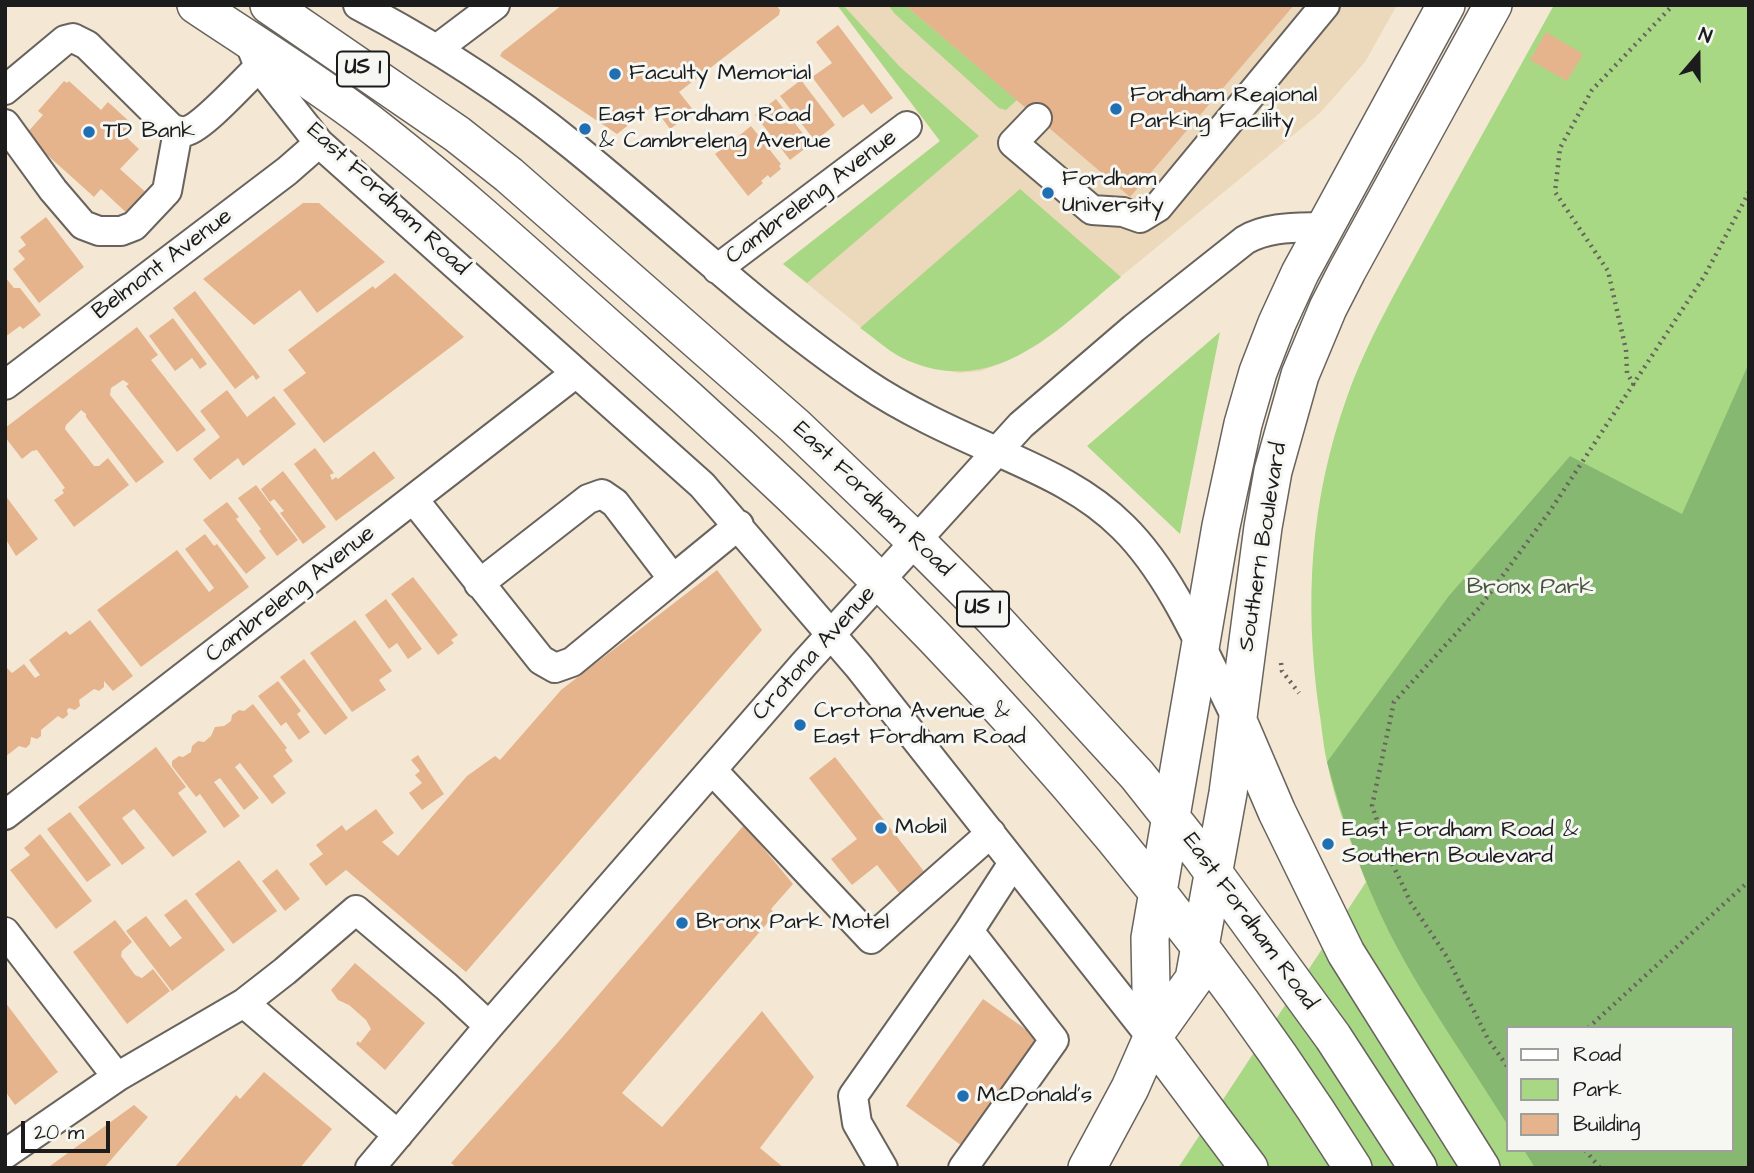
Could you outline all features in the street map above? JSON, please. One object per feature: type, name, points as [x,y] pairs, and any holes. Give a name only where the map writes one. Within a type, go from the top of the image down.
[{"type":"main road","name":"East Fordham Road","points":[[196,5],[254,54],[310,80],[368,122],[493,227],[746,450],[941,642],[1068,782],[1181,920],[1270,1044],[1353,1168]]},
{"type":"main road","name":"East Fordham Road","points":[[269,5],[457,134],[530,192],[795,426],[946,570],[1128,766],[1202,857],[1333,1037],[1418,1168]]},
{"type":"main road","name":"Southern Boulevard","points":[[1152,1038],[1150,938],[1230,481],[1246,411],[1276,323],[1324,227],[1446,5]]},
{"type":"main road","name":"Southern Boulevard","points":[[1087,1168],[1130,1088],[1152,1038],[1195,979],[1238,721],[1265,516],[1281,438],[1300,375],[1347,271],[1493,5]]},
{"type":"main road","points":[[1238,721],[1277,812],[1340,942],[1481,1168]]},
{"type":"main road","points":[[1152,1038],[1249,1168]]},
{"type":"street","points":[[359,5],[438,48],[570,143],[717,269],[803,338],[868,385],[957,433],[1069,485],[1103,509],[1123,527],[1155,565],[1238,721]]},
{"type":"street","points":[[438,48],[495,5]]},
{"type":"street","points":[[1037,118],[1013,143],[1092,210],[1123,212],[1140,218],[1158,207],[1325,5]]},
{"type":"street","points":[[5,90],[65,40],[73,38],[101,57],[163,120],[178,131],[187,131],[194,127],[254,54]]},
{"type":"street","name":"East Fordham Road","points":[[254,54],[319,143],[702,485],[739,525],[867,677],[1152,1038]]},
{"type":"street","points":[[5,124],[83,225],[99,231],[121,231],[134,226],[167,191],[178,131]]},
{"type":"street","name":"Cambreleng Avenue","points":[[717,269],[907,126]]},
{"type":"street","name":"Belmont Avenue","points":[[5,385],[287,171],[319,143]]},
{"type":"street","name":"Crotona Avenue","points":[[370,1168],[488,1026],[830,635],[1021,425],[1193,280],[1245,240],[1275,229],[1324,227]]},
{"type":"street","name":"Cambreleng Avenue","points":[[5,815],[576,373]]},
{"type":"street","points":[[479,584],[588,499],[602,494],[615,503],[673,579]]},
{"type":"street","points":[[414,500],[541,660],[555,668],[572,662],[739,525]]},
{"type":"street","points":[[713,771],[871,939],[991,833]]},
{"type":"street","points":[[883,1168],[857,1123],[853,1096],[970,932],[1013,863]]},
{"type":"street","points":[[5,1154],[117,1077],[244,1003],[356,910],[447,987],[488,1026]]},
{"type":"street","points":[[5,932],[117,1077]]},
{"type":"street","points":[[963,1168],[1054,1040],[970,932]]},
{"type":"street","points":[[244,1003],[398,1135]]},
{"type":"path","points":[[1634,385],[1627,373],[1626,350],[1608,271],[1555,192],[1560,148],[1592,90],[1672,5]]},
{"type":"path","points":[[1506,1065],[1488,1039],[1447,957],[1411,903],[1392,863],[1372,806],[1394,702],[1479,608],[1550,511],[1705,275],[1749,192]]},
{"type":"path","points":[[1590,1026],[1749,881]]},
{"type":"path","points":[[1587,1152],[1600,1168]]},
{"type":"shaded area","name":"Fordham University","points":[[837,5],[1397,5],[1365,62],[1320,113],[1040,343],[981,371],[959,373],[908,361],[884,346],[783,264],[940,141]]},
{"type":"green space","points":[[837,5],[843,5],[900,67],[979,136],[807,283],[783,264],[940,141]]},
{"type":"green space","points":[[888,5],[905,5],[1017,100],[1006,110],[999,108]]},
{"type":"green space","name":"Bronx Park","points":[[1554,5],[1749,5],[1749,1168],[1178,1168],[1366,882],[1330,777],[1324,743],[1314,670],[1314,552],[1325,474],[1347,397],[1375,332]]},
{"type":"green space","points":[[1020,189],[1121,277],[1050,336],[1025,352],[998,364],[971,371],[941,370],[909,361],[860,328]]},
{"type":"green space","points":[[1220,332],[1180,534],[1087,446]]},
{"type":"green space","points":[[1749,363],[1749,1168],[1535,1168],[1525,1152],[1733,1152],[1733,1026],[1506,1026],[1506,1122],[1431,1006],[1389,932],[1354,849],[1327,762],[1448,597],[1570,456],[1682,514]]},
{"type":"building","name":"Faculty Memorial","points":[[562,5],[776,5],[780,10],[779,15],[679,92],[694,111],[670,129],[653,106],[617,134],[500,56]]},
{"type":"building","name":"Fordham Regional Parking Facility","points":[[905,5],[1294,5],[1130,197]]},
{"type":"building","points":[[838,25],[893,98],[871,114],[863,104],[843,118],[812,77],[832,63],[816,42]]},
{"type":"building","points":[[1546,32],[1583,54],[1567,81],[1530,60]]},
{"type":"building","points":[[801,80],[835,125],[815,141],[780,96]]},
{"type":"building","points":[[64,81],[69,81],[101,110],[108,102],[132,124],[123,134],[139,149],[120,169],[150,196],[131,217],[101,189],[94,197],[25,135],[43,115],[38,111]]},
{"type":"building","points":[[776,99],[811,144],[790,160],[755,115]]},
{"type":"building","points":[[751,126],[781,164],[781,169],[770,178],[768,175],[748,196],[715,154],[736,141],[735,139]]},
{"type":"building","points":[[303,203],[319,203],[385,262],[317,313],[300,290],[254,325],[203,279]]},
{"type":"building","points":[[46,217],[84,267],[39,303],[13,269],[25,259],[18,251],[26,245],[20,237]]},
{"type":"building","points":[[395,273],[464,337],[324,443],[283,390],[306,373],[288,350],[373,286],[375,289]]},
{"type":"building","points":[[5,277],[14,288],[20,288],[41,315],[23,329],[20,326],[5,337]]},
{"type":"building","points":[[195,291],[260,377],[256,380],[253,375],[235,389],[173,308]]},
{"type":"building","points":[[173,318],[207,364],[200,369],[192,358],[175,371],[149,336]]},
{"type":"building","points":[[137,327],[158,355],[151,360],[206,430],[177,452],[126,386],[129,384],[123,380],[111,388],[110,395],[164,462],[136,483],[81,410],[65,429],[94,466],[99,466],[108,458],[129,485],[74,527],[54,500],[64,493],[62,490],[65,488],[37,450],[22,459],[5,437],[5,428]]},
{"type":"building","points":[[227,390],[247,417],[274,396],[296,424],[243,466],[238,458],[210,480],[193,459],[220,437],[200,411]]},
{"type":"building","points":[[315,448],[334,473],[330,475],[332,480],[336,477],[338,479],[374,451],[395,478],[336,521],[294,464]]},
{"type":"building","points":[[283,471],[326,527],[303,544],[280,513],[284,511],[274,499],[270,502],[261,489]]},
{"type":"building","points":[[256,485],[298,540],[277,556],[238,498]]},
{"type":"building","points":[[5,495],[38,539],[16,556],[5,538]]},
{"type":"building","points":[[227,502],[239,517],[236,519],[266,558],[246,574],[203,520]]},
{"type":"building","points":[[205,534],[214,546],[217,544],[249,587],[141,667],[97,610],[177,550],[209,592],[214,588],[185,549]]},
{"type":"building","points":[[717,570],[762,630],[466,972],[346,870],[326,886],[309,864],[323,854],[316,845],[342,825],[346,831],[376,809],[394,833],[382,842],[398,856],[467,776],[495,756],[500,760],[561,690]]},
{"type":"building","points":[[413,577],[458,635],[451,640],[454,643],[438,655],[391,594]]},
{"type":"building","points":[[386,599],[422,649],[408,659],[397,643],[389,649],[365,615]]},
{"type":"building","points":[[90,620],[133,676],[113,691],[104,681],[104,687],[99,691],[94,689],[79,700],[80,706],[75,710],[69,708],[68,715],[63,719],[58,716],[41,730],[41,736],[37,739],[31,737],[26,748],[19,746],[5,757],[5,666],[12,673],[24,664],[35,678],[40,675],[29,660],[66,631],[70,635]]},
{"type":"building","points":[[355,620],[392,671],[379,680],[386,690],[352,712],[310,653]]},
{"type":"building","points":[[304,659],[348,718],[325,735],[280,677]]},
{"type":"building","points":[[278,681],[301,711],[297,714],[310,732],[299,740],[286,722],[281,726],[258,696]]},
{"type":"building","points":[[253,704],[287,748],[285,750],[293,761],[273,776],[286,793],[272,804],[240,763],[235,767],[259,798],[244,810],[220,778],[214,782],[240,816],[224,828],[200,794],[196,797],[172,766],[172,761],[191,752],[192,746],[198,741],[204,742],[215,727],[224,726],[231,721],[232,715]]},
{"type":"building","points":[[156,747],[186,787],[178,793],[207,832],[173,857],[134,809],[122,818],[145,848],[122,865],[78,807]]},
{"type":"building","points":[[418,755],[444,794],[422,810],[409,793],[422,783],[415,775],[420,771],[411,760]]},
{"type":"building","points":[[835,757],[926,874],[900,894],[877,865],[852,885],[831,859],[857,839],[809,778]]},
{"type":"building","points":[[70,812],[111,865],[87,882],[47,829]]},
{"type":"building","points":[[744,825],[793,884],[771,909],[775,914],[622,1093],[662,1127],[762,1011],[814,1077],[760,1148],[784,1168],[457,1168],[451,1163],[560,1040]]},
{"type":"building","points":[[40,834],[92,901],[56,929],[10,870],[30,855],[24,848]]},
{"type":"building","points":[[239,860],[277,911],[233,944],[195,894]]},
{"type":"building","points":[[277,869],[300,899],[285,911],[262,881]]},
{"type":"building","points":[[186,899],[225,950],[172,991],[126,931],[146,916],[170,947],[182,938],[164,915]]},
{"type":"building","points":[[115,920],[132,942],[122,951],[121,956],[135,975],[142,978],[153,969],[170,991],[127,1024],[73,952]]},
{"type":"building","points":[[355,963],[425,1023],[385,1070],[356,1044],[358,1041],[360,1043],[371,1029],[366,1020],[349,1005],[338,1000],[331,990]]},
{"type":"building","points":[[983,999],[1038,1038],[961,1145],[906,1106]]},
{"type":"building","points":[[5,1002],[58,1072],[15,1105],[5,1091]]},
{"type":"building","points":[[264,1072],[332,1129],[300,1168],[174,1168],[236,1095],[240,1099]]},
{"type":"building","points":[[134,1105],[148,1117],[104,1168],[50,1166]]},
{"type":"place","name":"Faculty Memorial","points":[[615,74]]},
{"type":"place","name":"Fordham Regional Parking Facility","points":[[1116,109]]},
{"type":"place","name":"East Fordham Road & Cambreleng Avenue","points":[[585,129]]},
{"type":"place","name":"TD Bank","points":[[89,132]]},
{"type":"place","name":"Fordham University","points":[[1048,193]]},
{"type":"place","name":"Crotona Avenue & East Fordham Road","points":[[800,725]]},
{"type":"place","name":"Mobil","points":[[881,828]]},
{"type":"place","name":"East Fordham Road & Southern Boulevard","points":[[1328,844]]},
{"type":"place","name":"Bronx Park Motel","points":[[682,923]]},
{"type":"place","name":"McDonald's","points":[[963,1096]]}]
